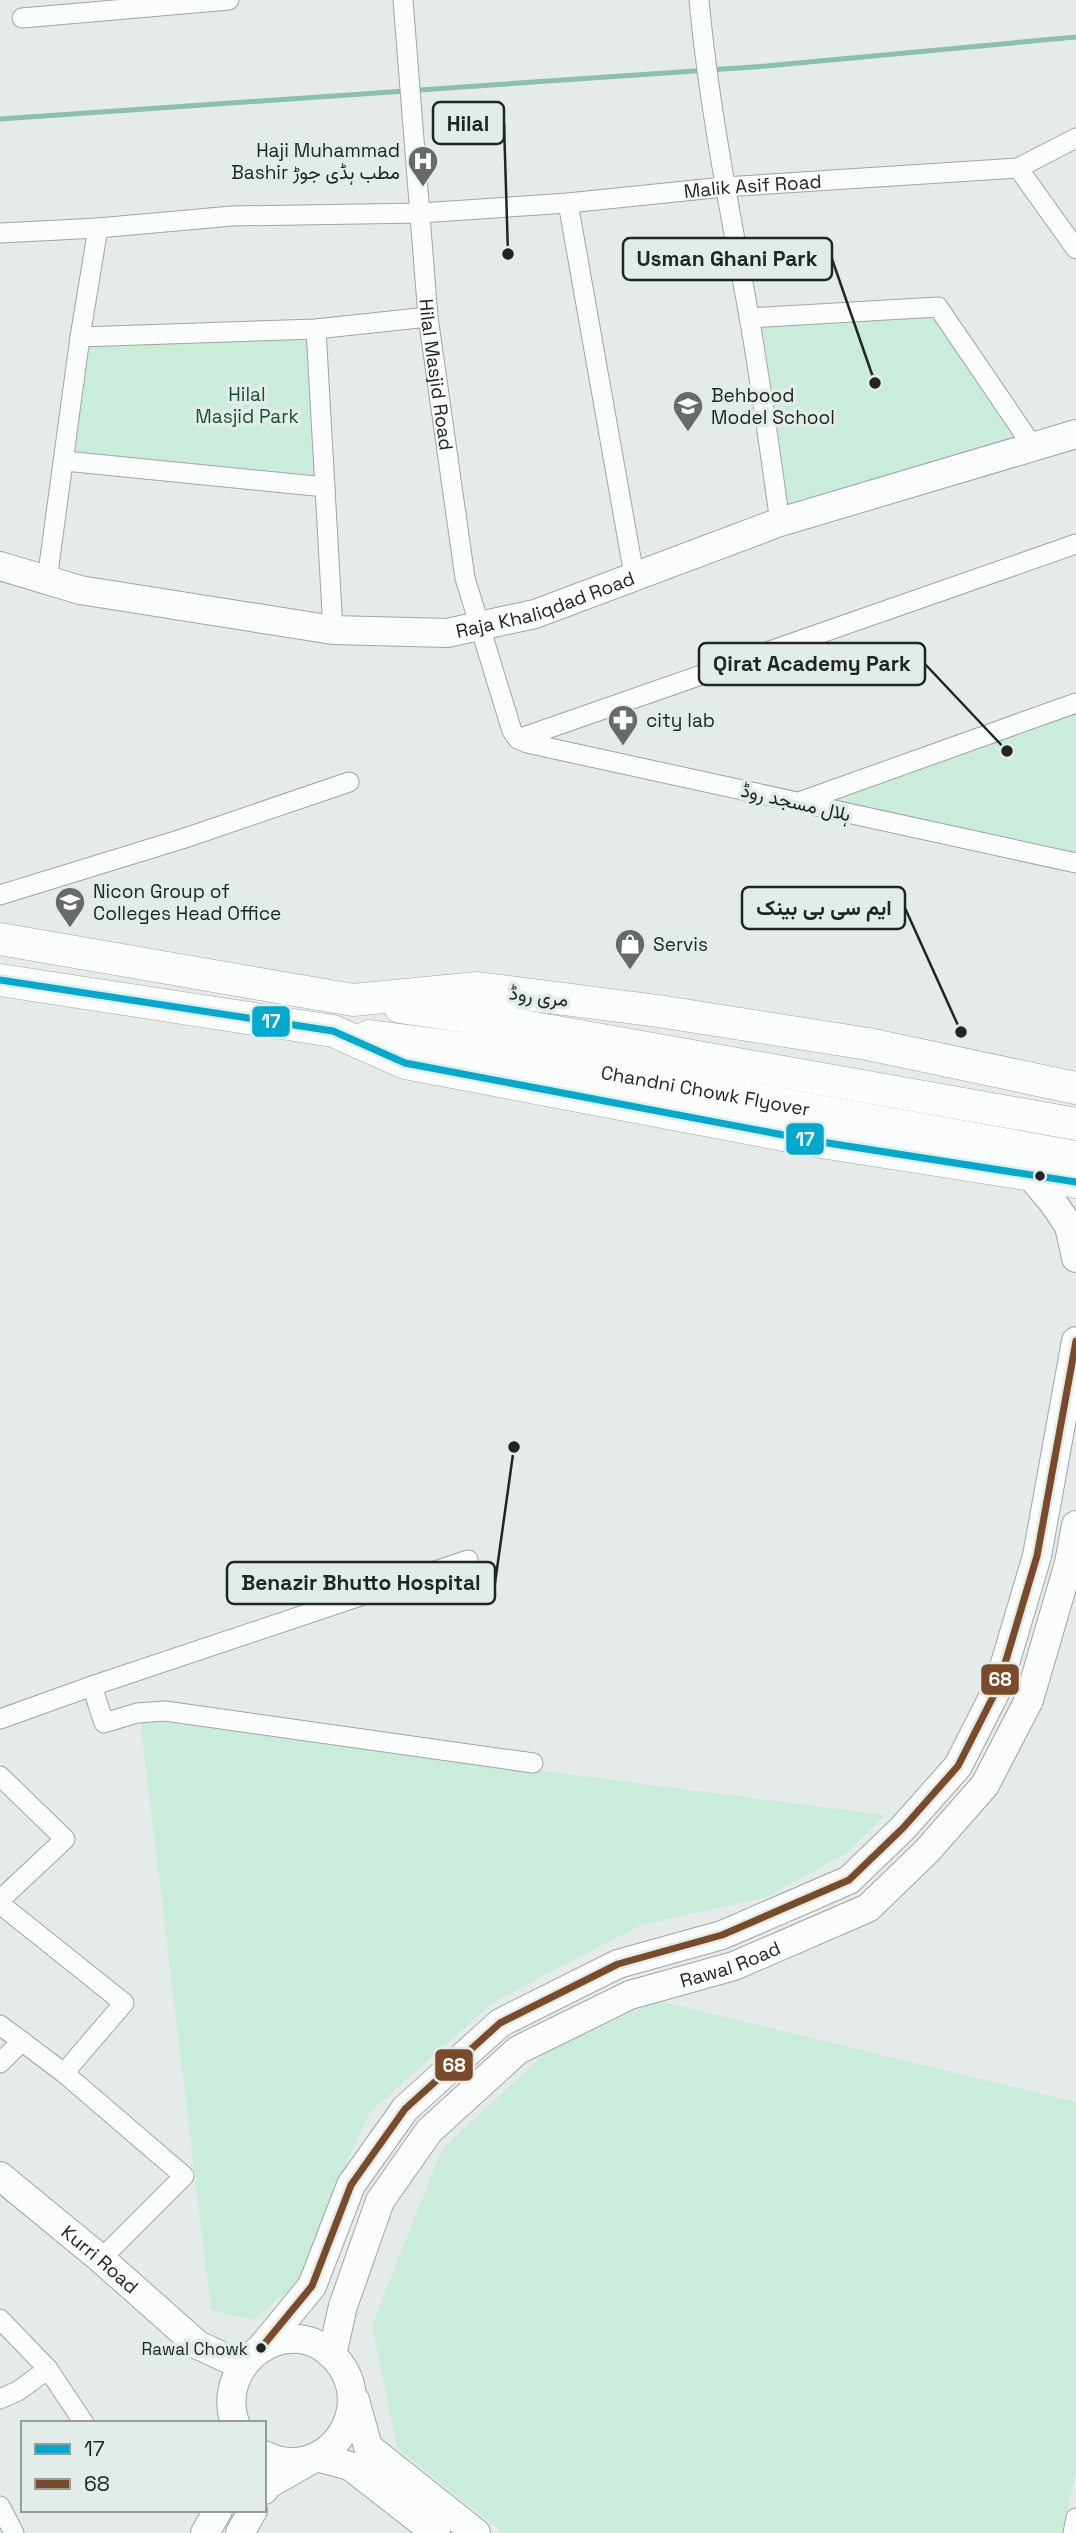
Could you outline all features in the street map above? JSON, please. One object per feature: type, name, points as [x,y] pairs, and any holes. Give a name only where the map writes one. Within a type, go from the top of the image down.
[{"type":"main road","name":"Raja Khaliqdad Road","points":[[0,566],[80,590],[333,630],[447,633],[535,614],[780,522],[1076,434]]},
{"type":"main road","name":"مری روڈ","points":[[0,939],[353,1000],[478,988],[658,1011],[868,1044],[1076,1088]]},
{"type":"main road","points":[[0,980],[333,1031],[405,1063],[815,1141],[1076,1182]]},
{"type":"main road","name":"Chandni Chowk Flyover","points":[[353,1000],[489,1020],[1076,1124]]},
{"type":"main road","name":"Chandni Chowk Flyover","points":[[333,1031],[486,1051],[1076,1157]]},
{"type":"main road","points":[[1029,1174],[1069,1226],[1076,1258]]},
{"type":"main road","name":"Rawal Road","points":[[252,2357],[312,2286],[351,2185],[405,2109],[500,2023],[618,1964],[723,1935],[849,1880],[903,1828],[958,1766],[998,1687],[1037,1556],[1076,1341]]},
{"type":"main road","name":"Rawal Road","points":[[332,2355],[343,2306],[380,2201],[429,2131],[518,2050],[630,1995],[733,1966],[868,1908],[927,1851],[985,1784],[1028,1700],[1069,1563],[1076,1525]]},
{"type":"main road","name":"Kurri Road","points":[[0,2176],[101,2259],[198,2345]]},
{"type":"main road","points":[[234,2418],[233,2383],[252,2357],[290,2339],[320,2346],[332,2355],[349,2380],[368,2447],[476,2533]]},
{"type":"main road","points":[[198,2345],[252,2357]]},
{"type":"main road","points":[[198,2345],[234,2418]]},
{"type":"main road","points":[[266,2487],[329,2449],[340,2438],[348,2425],[352,2403],[349,2380]]},
{"type":"main road","points":[[266,2456],[286,2461],[316,2457],[350,2466],[436,2533]]},
{"type":"main road","points":[[205,2533],[217,2512]]},
{"type":"main road","points":[[240,2533],[252,2512]]},
{"type":"street","points":[[22,18],[229,0]]},
{"type":"street","name":"Hilal Masjid Road","points":[[403,0],[428,317],[466,578],[512,731],[518,739]]},
{"type":"street","points":[[699,0],[706,70],[724,187],[749,318],[780,522]]},
{"type":"street","name":"Malik Asif Road","points":[[0,233],[98,228],[232,216],[420,213],[568,203],[724,187],[1018,168],[1076,138]]},
{"type":"street","points":[[1018,168],[1076,249]]},
{"type":"street","points":[[568,203],[634,575]]},
{"type":"street","points":[[47,580],[80,337],[98,228]]},
{"type":"street","points":[[749,318],[938,307],[1034,448]]},
{"type":"street","points":[[80,337],[316,329],[428,317]]},
{"type":"street","points":[[316,329],[333,630]]},
{"type":"street","points":[[65,461],[325,487]]},
{"type":"street","points":[[518,739],[1076,544]]},
{"type":"street","points":[[802,801],[1076,703]]},
{"type":"street","name":"ہلال مسجد روڈ","points":[[518,739],[802,801],[841,813],[1076,863]]},
{"type":"street","points":[[0,895],[185,838],[349,782]]},
{"type":"street","points":[[0,1720],[92,1686],[468,1560]]},
{"type":"street","points":[[92,1686],[104,1723],[137,1713],[165,1712],[533,1763]]},
{"type":"street","points":[[0,1776],[65,1839],[0,1902],[124,2003],[64,2073]]},
{"type":"street","points":[[0,2025],[64,2073],[184,2176],[101,2259]]},
{"type":"street","points":[[0,2063],[22,2041]]},
{"type":"street","points":[[0,2319],[48,2369],[83,2421]]},
{"type":"street","points":[[0,2399],[18,2391],[48,2369]]},
{"type":"street","points":[[0,2506],[14,2533]]},
{"type":"street","points":[[1073,2533],[1076,2518]]},
{"type":"green space","points":[[938,307],[1034,448],[783,516],[749,318]]},
{"type":"green space","name":"Hilal Masjid Park","points":[[316,329],[325,487],[65,461],[80,337]]},
{"type":"green space","points":[[1076,700],[1076,861],[802,801]]},
{"type":"green space","points":[[140,1719],[885,1815],[848,1852],[767,1897],[641,1925],[492,2003],[370,2112],[333,2192],[304,2278],[253,2320],[211,2310]]},
{"type":"green space","points":[[659,2001],[1076,2102],[1076,2472],[1062,2533],[503,2533],[397,2448],[372,2326],[442,2149],[551,2048]]},
{"type":"waterway","points":[[0,119],[766,66],[1076,37]]},
{"type":"transit line","name":"17","points":[[0,980],[333,1031],[405,1063],[815,1141],[1076,1182]]},
{"type":"transit line","name":"68","points":[[261,2348],[312,2286],[351,2185],[405,2109],[500,2023],[618,1964],[722,1935],[849,1880],[903,1828],[958,1766],[998,1687],[1037,1556],[1076,1341]]},
{"type":"place","name":"Haji Muhammad Bashir مطب ہڈی جوڑ","points":[[423,188]]},
{"type":"place","name":"Hilal","points":[[508,254]]},
{"type":"place","name":"Usman Ghani Park","points":[[875,383]]},
{"type":"place","name":"Behbood Model School","points":[[688,433]]},
{"type":"place","name":"city lab","points":[[623,747]]},
{"type":"place","name":"Qirat Academy Park","points":[[1007,751]]},
{"type":"place","name":"Nicon Group of Colleges Head Office","points":[[70,929]]},
{"type":"place","name":"Servis","points":[[630,971]]},
{"type":"place","name":"ایم سی بی بینک","points":[[961,1032]]},
{"type":"place","name":"Benazir Bhutto Hospital","points":[[514,1447]]},
{"type":"place","name":"Rawal Chowk","points":[[261,2348]]}]
